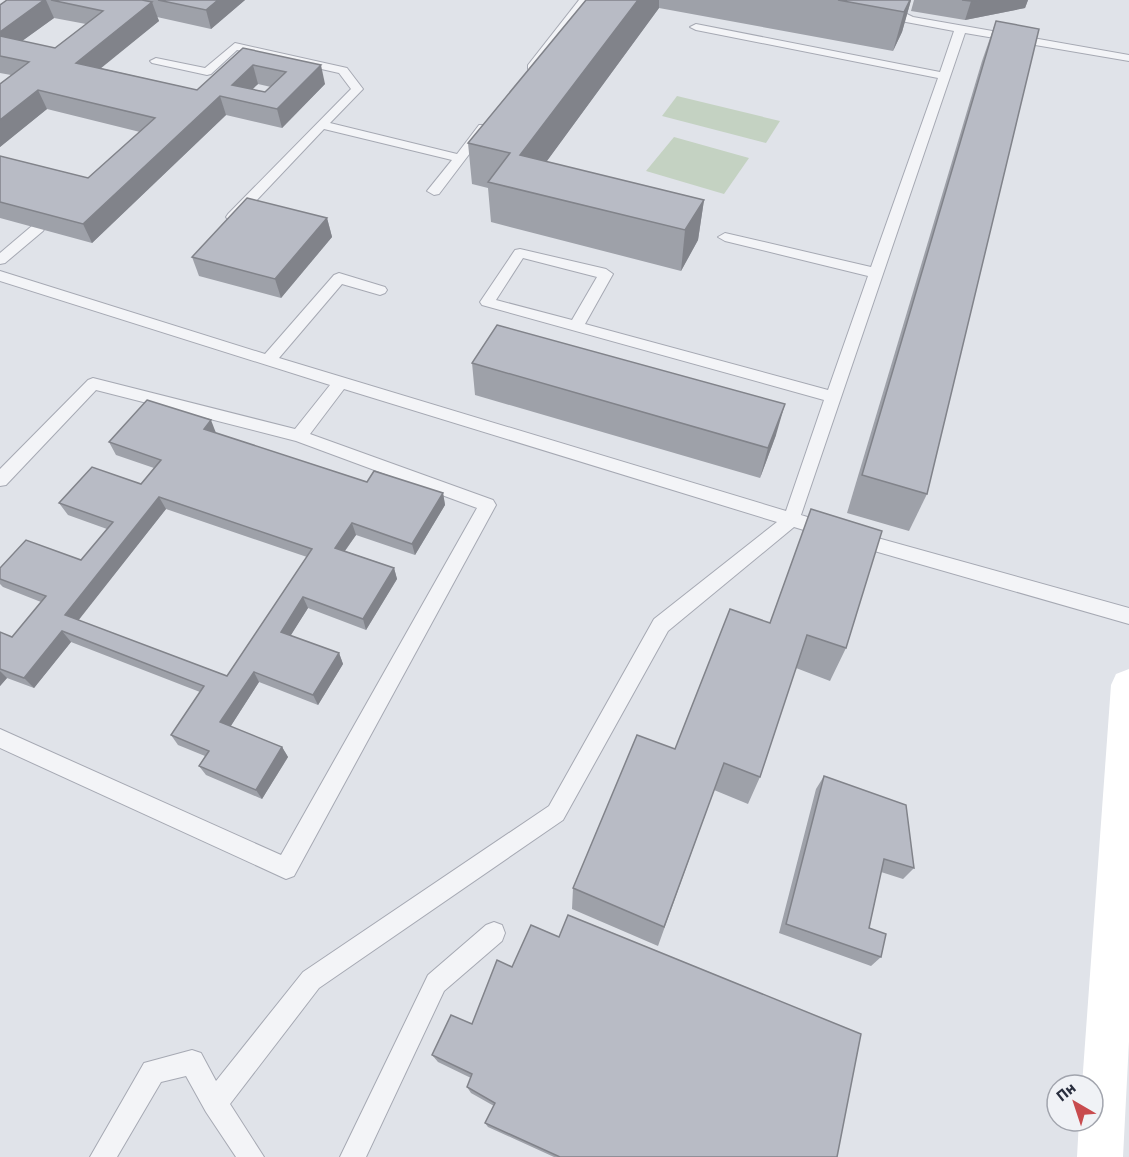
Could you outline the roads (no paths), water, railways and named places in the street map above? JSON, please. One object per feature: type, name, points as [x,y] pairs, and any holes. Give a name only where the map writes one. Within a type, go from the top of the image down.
[{"type":"street","points":[[1100,1157],[1129,685]]},
{"type":"lane","points":[[525,75],[585,0]]},
{"type":"lane","points":[[870,0],[910,20],[1129,58]]},
{"type":"lane","points":[[696,27],[945,76]]},
{"type":"lane","points":[[215,1103],[311,980],[556,813],[661,625],[791,520],[961,28]]},
{"type":"lane","points":[[156,61],[207,72],[235,46],[343,70],[357,89],[224,226]]},
{"type":"lane","points":[[434,191],[488,121]]},
{"type":"lane","points":[[321,125],[459,158]]},
{"type":"lane","points":[[0,260],[38,228]]},
{"type":"lane","points":[[725,237],[876,273]]},
{"type":"lane","points":[[576,327],[606,274],[520,253],[487,302],[576,327],[832,397]]},
{"type":"lane","points":[[0,276],[791,520],[1129,616]]},
{"type":"lane","points":[[268,360],[339,278],[380,290]]},
{"type":"lane","points":[[299,436],[340,382]]},
{"type":"lane","points":[[0,480],[93,384],[299,436],[487,505],[286,868],[0,738]]},
{"type":"lane","points":[[353,1157],[436,983],[494,933]]},
{"type":"lane","points":[[103,1157],[153,1072],[192,1062],[215,1103],[251,1157]]}]
